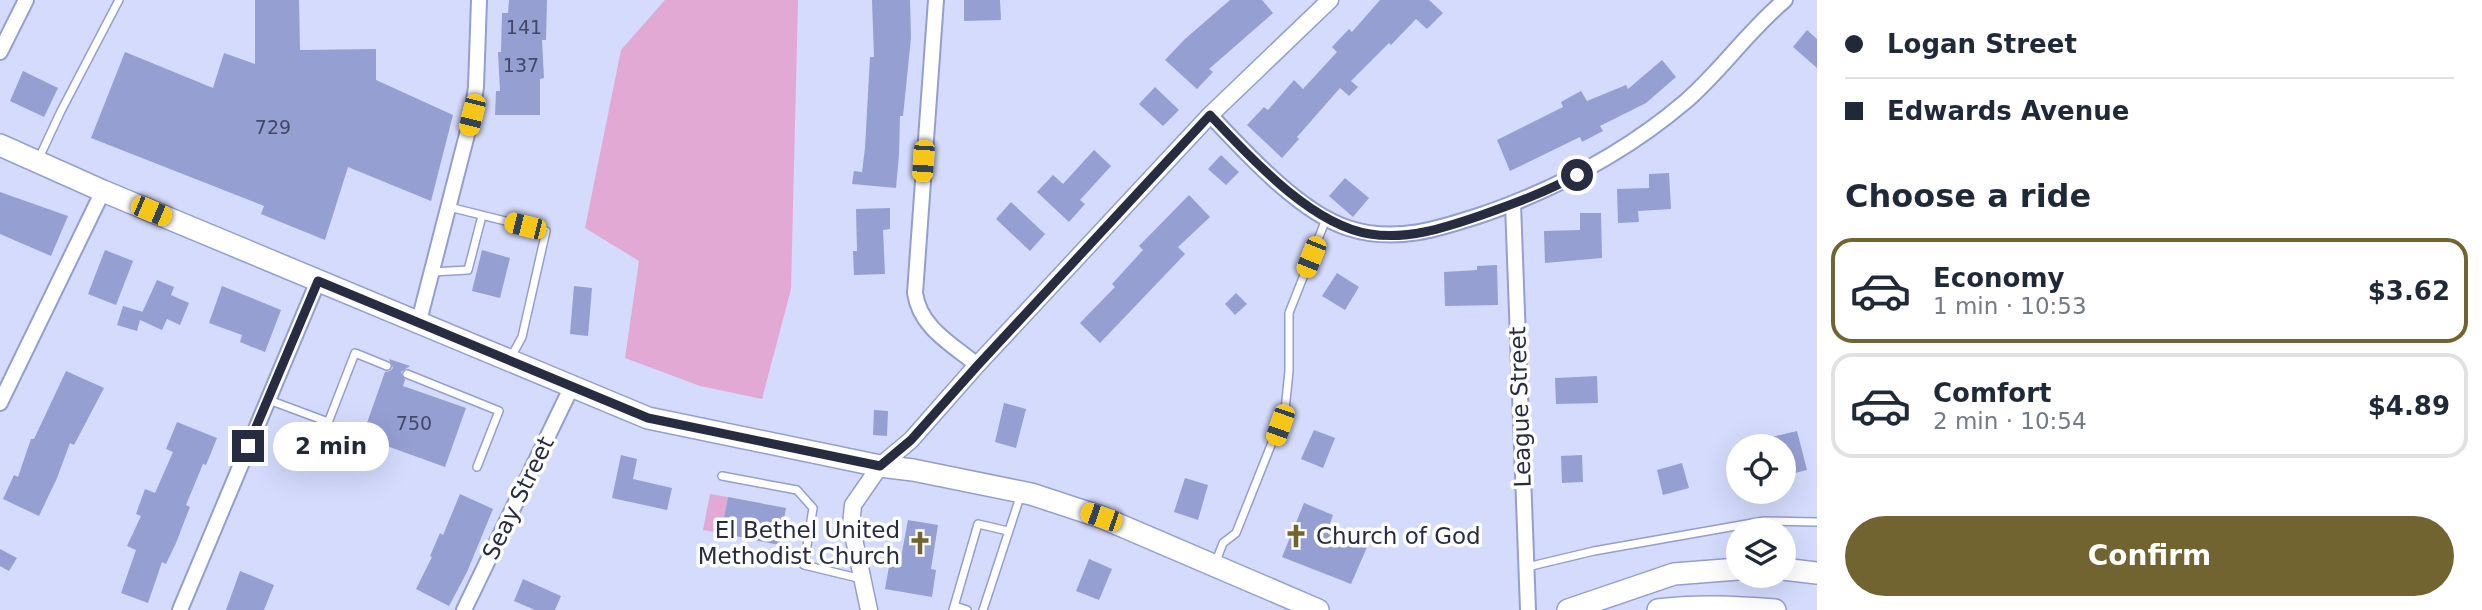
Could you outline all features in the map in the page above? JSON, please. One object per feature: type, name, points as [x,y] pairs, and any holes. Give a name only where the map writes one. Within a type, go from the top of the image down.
[{"type":"main road","points":[[0,145],[103,191],[648,418],[1022,492],[1101,517],[1318,610]]},
{"type":"main road","points":[[1568,610],[1674,574],[1726,570]]},
{"type":"main road","points":[[1796,571],[1817,573]]},
{"type":"main road","points":[[1658,610],[1709,607],[1774,610]]},
{"type":"street","points":[[0,52],[26,0]]},
{"type":"street","points":[[419,321],[472,115],[476,87],[479,0]]},
{"type":"street","points":[[936,0],[915,293],[919,312],[930,327],[978,365]]},
{"type":"street","points":[[869,610],[851,525],[853,505],[880,466],[911,440],[1210,115],[1329,0]]},
{"type":"street","points":[[1210,115],[1281,184],[1326,219],[1370,234],[1411,234],[1463,221],[1565,182],[1651,128],[1686,100],[1718,69],[1747,35],[1785,0]]},
{"type":"street","points":[[0,403],[103,191]]},
{"type":"street","name":"League Street","points":[[1513,204],[1528,610]]},
{"type":"street","points":[[180,610],[318,281]]},
{"type":"street","name":"Seay Street","points":[[464,610],[572,386]]},
{"type":"lane","points":[[38,162],[61,111],[119,0]]},
{"type":"lane","points":[[449,207],[546,231],[522,337],[510,360]]},
{"type":"lane","points":[[432,272],[468,270],[482,215]]},
{"type":"lane","points":[[1214,565],[1223,543],[1236,533],[1285,410],[1289,371],[1289,313],[1326,219]]},
{"type":"lane","points":[[319,446],[355,353],[387,366]]},
{"type":"lane","points":[[407,374],[499,411],[477,467]]},
{"type":"lane","points":[[268,400],[328,422]]},
{"type":"lane","points":[[722,476],[797,490],[813,508],[804,565],[853,579],[862,579]]},
{"type":"lane","points":[[984,610],[1022,492]]},
{"type":"lane","points":[[1526,567],[1594,551],[1765,521],[1817,522]]},
{"type":"lane","points":[[967,610],[954,608],[978,524],[1008,531]]},
{"type":"shaded area","points":[[665,0],[798,0],[791,289],[762,399],[700,386],[625,358],[639,261],[585,228],[621,50]]},
{"type":"shaded area","points":[[710,494],[728,497],[721,533],[703,530]]},
{"type":"building","points":[[255,0],[299,0],[300,50],[376,49],[376,80],[453,115],[431,201],[348,167],[325,240],[261,214],[264,206],[91,138],[125,52],[213,88],[224,53],[255,64]]},
{"type":"building","points":[[509,0],[547,0],[546,40],[542,40],[544,78],[540,79],[540,115],[495,115],[496,91],[500,91],[498,52],[501,52],[502,13],[508,13]]},
{"type":"building","points":[[872,0],[910,0],[911,38],[903,116],[900,116],[896,188],[852,184],[854,171],[862,172],[865,148],[870,57],[874,57]]},
{"type":"building","points":[[964,0],[1000,0],[1001,20],[964,21]]},
{"type":"building","points":[[1230,0],[1262,0],[1273,13],[1209,69],[1213,72],[1197,89],[1165,60]]},
{"type":"building","points":[[1380,0],[1429,0],[1443,13],[1427,29],[1416,19],[1391,45],[1389,43],[1351,81],[1358,87],[1349,96],[1340,88],[1282,158],[1247,125],[1264,107],[1268,110],[1294,80],[1303,89],[1337,52],[1332,47],[1349,29],[1352,32]]},
{"type":"building","points":[[1807,30],[1817,39],[1817,68],[1793,47]]},
{"type":"building","points":[[1662,60],[1676,77],[1646,103],[1600,126],[1603,131],[1582,142],[1580,137],[1510,171],[1497,140],[1563,107],[1561,102],[1581,91],[1587,101],[1626,85],[1628,89]]},
{"type":"building","points":[[23,71],[58,88],[44,117],[10,101]]},
{"type":"building","points":[[1155,87],[1179,110],[1163,126],[1139,104]]},
{"type":"building","points":[[1094,150],[1111,166],[1080,200],[1085,204],[1069,222],[1037,192],[1053,175],[1063,184]]},
{"type":"building","points":[[1221,155],[1239,172],[1226,185],[1208,169]]},
{"type":"building","points":[[1669,173],[1671,209],[1638,211],[1639,222],[1618,223],[1617,189],[1649,188],[1649,174]]},
{"type":"building","points":[[1345,178],[1369,198],[1353,217],[1329,196]]},
{"type":"building","points":[[0,192],[68,216],[51,256],[0,234]]},
{"type":"building","points":[[1189,195],[1210,217],[1178,247],[1185,254],[1100,343],[1080,323],[1115,287],[1112,284],[1143,250],[1139,246]]},
{"type":"building","points":[[1011,202],[1045,234],[1030,251],[996,219]]},
{"type":"building","points":[[890,208],[890,229],[883,230],[885,274],[854,275],[853,251],[857,251],[856,209]]},
{"type":"building","points":[[1580,213],[1601,213],[1602,258],[1545,263],[1544,231],[1580,230]]},
{"type":"building","points":[[105,250],[133,261],[116,305],[88,294]]},
{"type":"building","points":[[482,250],[510,258],[500,298],[472,291]]},
{"type":"building","points":[[1497,265],[1498,305],[1445,306],[1444,272],[1477,270],[1477,266]]},
{"type":"building","points":[[1337,273],[1359,287],[1345,310],[1322,296]]},
{"type":"building","points":[[157,280],[174,287],[171,295],[189,303],[180,325],[167,319],[162,330],[140,320],[137,331],[117,325],[123,306],[142,312]]},
{"type":"building","points":[[222,286],[281,310],[265,352],[240,342],[242,335],[209,323]]},
{"type":"building","points":[[574,286],[592,288],[588,336],[570,334]]},
{"type":"building","points":[[1236,293],[1247,304],[1235,315],[1225,304]]},
{"type":"building","points":[[389,359],[410,366],[401,372],[405,380],[403,386],[466,408],[445,467],[362,437],[385,372],[393,368]]},
{"type":"building","points":[[66,371],[104,388],[74,445],[70,443],[39,516],[3,499],[14,475],[18,477],[31,439],[34,439]]},
{"type":"building","points":[[1597,376],[1598,403],[1556,404],[1555,378]]},
{"type":"building","points":[[1004,403],[1026,409],[1016,448],[995,442]]},
{"type":"building","points":[[874,410],[888,411],[887,436],[873,435]]},
{"type":"building","points":[[177,422],[217,438],[186,505],[190,507],[176,543],[166,564],[162,562],[148,603],[121,593],[136,550],[127,546],[141,516],[136,514],[145,489],[155,493],[173,452],[166,449]]},
{"type":"building","points":[[1314,430],[1335,438],[1323,468],[1301,459]]},
{"type":"building","points":[[1797,431],[1807,470],[1796,473],[1796,434],[1784,434]]},
{"type":"building","points":[[621,455],[637,459],[633,479],[672,488],[667,510],[612,498]]},
{"type":"building","points":[[1582,455],[1583,482],[1562,483],[1561,456]]},
{"type":"building","points":[[1682,463],[1689,488],[1663,495],[1657,470]]},
{"type":"building","points":[[1185,478],[1208,485],[1198,520],[1174,512]]},
{"type":"building","points":[[460,494],[493,509],[467,572],[449,606],[416,589]]},
{"type":"building","points":[[728,497],[786,508],[779,545],[721,533]]},
{"type":"building","points":[[1304,503],[1333,515],[1328,529],[1368,545],[1351,584],[1282,557]]},
{"type":"building","name":"El Bethel United Methodist Church","points":[[908,520],[938,525],[931,569],[936,570],[932,597],[885,589],[890,561],[900,563]]},
{"type":"building","points":[[0,549],[17,558],[9,571],[0,566]]},
{"type":"building","points":[[1089,559],[1112,569],[1099,600],[1076,591]]},
{"type":"building","points":[[240,571],[274,585],[264,610],[226,610]]},
{"type":"building","points":[[523,579],[561,596],[555,610],[535,610],[514,601]]},
{"type":"place","name":"Church of God","points":[[1296,536]]},
{"type":"place","name":"El Bethel United Methodist Church","points":[[920,543]]},
{"type":"route","points":[[248,446],[318,281],[648,418],[880,466],[911,440],[1210,115],[1307,206],[1326,219],[1370,234],[1393,235],[1429,231],[1526,199],[1577,175]]}]
